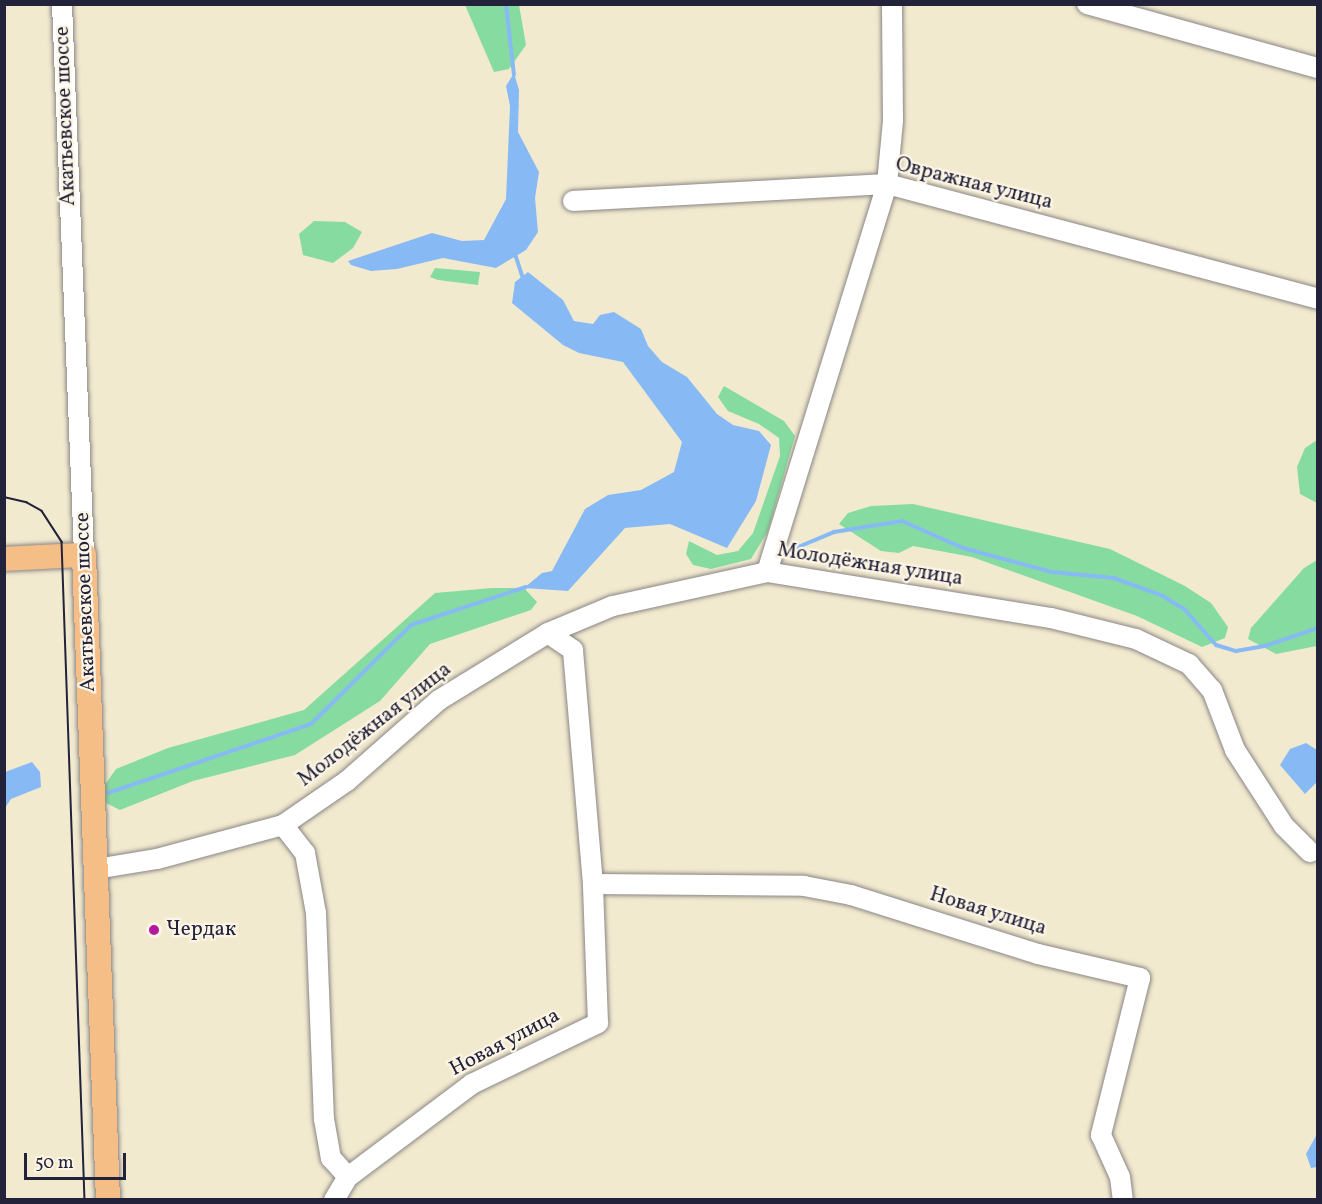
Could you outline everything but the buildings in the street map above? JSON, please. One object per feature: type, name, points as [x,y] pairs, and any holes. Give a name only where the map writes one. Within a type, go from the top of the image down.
[{"type":"main road","points":[[4,559],[84,555]]},
{"type":"main road","name":"Акатьевское шоссе","points":[[84,555],[108,1200]]},
{"type":"street","name":"Акатьевское шоссе","points":[[62,4],[84,555]]},
{"type":"street","points":[[766,572],[886,184],[893,121],[892,4]]},
{"type":"street","points":[[1087,4],[1317,68]]},
{"type":"street","name":"Овражная улица","points":[[573,201],[886,184],[1317,298]]},
{"type":"street","name":"Молодёжная улица","points":[[96,869],[157,859],[283,825],[347,781],[439,700],[548,633],[613,606],[766,572],[1051,618],[1136,639],[1190,664],[1212,690],[1235,750],[1288,832],[1310,852]]},
{"type":"street","name":"Новая улица","points":[[334,1200],[348,1177],[472,1084],[598,1023],[593,884],[573,650],[548,633]]},
{"type":"street","points":[[283,825],[304,853],[316,913],[324,1119],[331,1158],[348,1177]]},
{"type":"street","name":"Новая улица","points":[[593,884],[804,886],[850,895],[1038,954],[1140,978],[1101,1135],[1120,1177],[1123,1200]]},
{"type":"green space","points":[[465,5],[519,5],[526,45],[509,69],[494,72]]},
{"type":"green space","points":[[314,221],[345,222],[362,232],[353,248],[333,263],[303,255],[299,234]]},
{"type":"green space","points":[[435,268],[480,272],[478,285],[430,277]]},
{"type":"green space","points":[[724,386],[784,421],[795,436],[768,531],[751,559],[711,569],[693,565],[686,554],[689,541],[717,555],[738,551],[753,533],[780,456],[779,438],[759,424],[728,411],[718,397]]},
{"type":"green space","points":[[1317,440],[1317,503],[1300,494],[1297,467],[1305,448]]},
{"type":"green space","points":[[913,504],[1110,549],[1185,586],[1211,603],[1228,627],[1225,638],[1202,647],[1137,616],[972,557],[913,546],[899,553],[881,551],[839,524],[848,513],[871,506]]},
{"type":"green space","points":[[1317,560],[1317,646],[1276,654],[1248,639],[1251,628],[1304,568]]},
{"type":"green space","points":[[524,588],[537,602],[531,610],[430,644],[380,701],[295,755],[193,781],[120,810],[104,802],[104,786],[116,769],[168,748],[304,710],[435,593]]},
{"type":"water","points":[[514,73],[519,90],[518,132],[539,172],[535,198],[538,232],[526,250],[496,268],[443,258],[397,269],[371,271],[351,265],[348,261],[432,233],[462,241],[484,240],[506,199],[510,106],[506,86]]},
{"type":"water","points":[[528,272],[563,300],[574,321],[593,324],[600,315],[614,312],[641,329],[648,346],[662,362],[687,377],[717,414],[733,425],[759,431],[771,445],[756,501],[727,548],[670,524],[625,528],[568,591],[524,588],[542,573],[552,571],[585,509],[608,495],[641,490],[674,472],[682,442],[623,362],[579,353],[563,345],[512,303],[515,282]]},
{"type":"water","points":[[1306,743],[1317,750],[1318,781],[1305,794],[1280,765],[1290,749]]},
{"type":"water","points":[[32,762],[40,772],[41,787],[11,799],[5,808],[5,772]]},
{"type":"water","points":[[1317,1134],[1317,1167],[1311,1168],[1306,1154]]},
{"type":"waterway","points":[[506,4],[514,75]]},
{"type":"waterway","points":[[515,254],[524,281]]},
{"type":"waterway","points":[[791,550],[834,532],[902,521],[963,548],[1052,572],[1114,578],[1163,596],[1185,610],[1216,645],[1236,651],[1265,646],[1318,628]]},
{"type":"waterway","points":[[108,793],[311,724],[411,625],[526,587]]},
{"type":"tram line","points":[[4,497],[26,502],[42,511],[62,542],[85,1200]]},
{"type":"place","name":"Чердак","points":[[154,930]]}]
